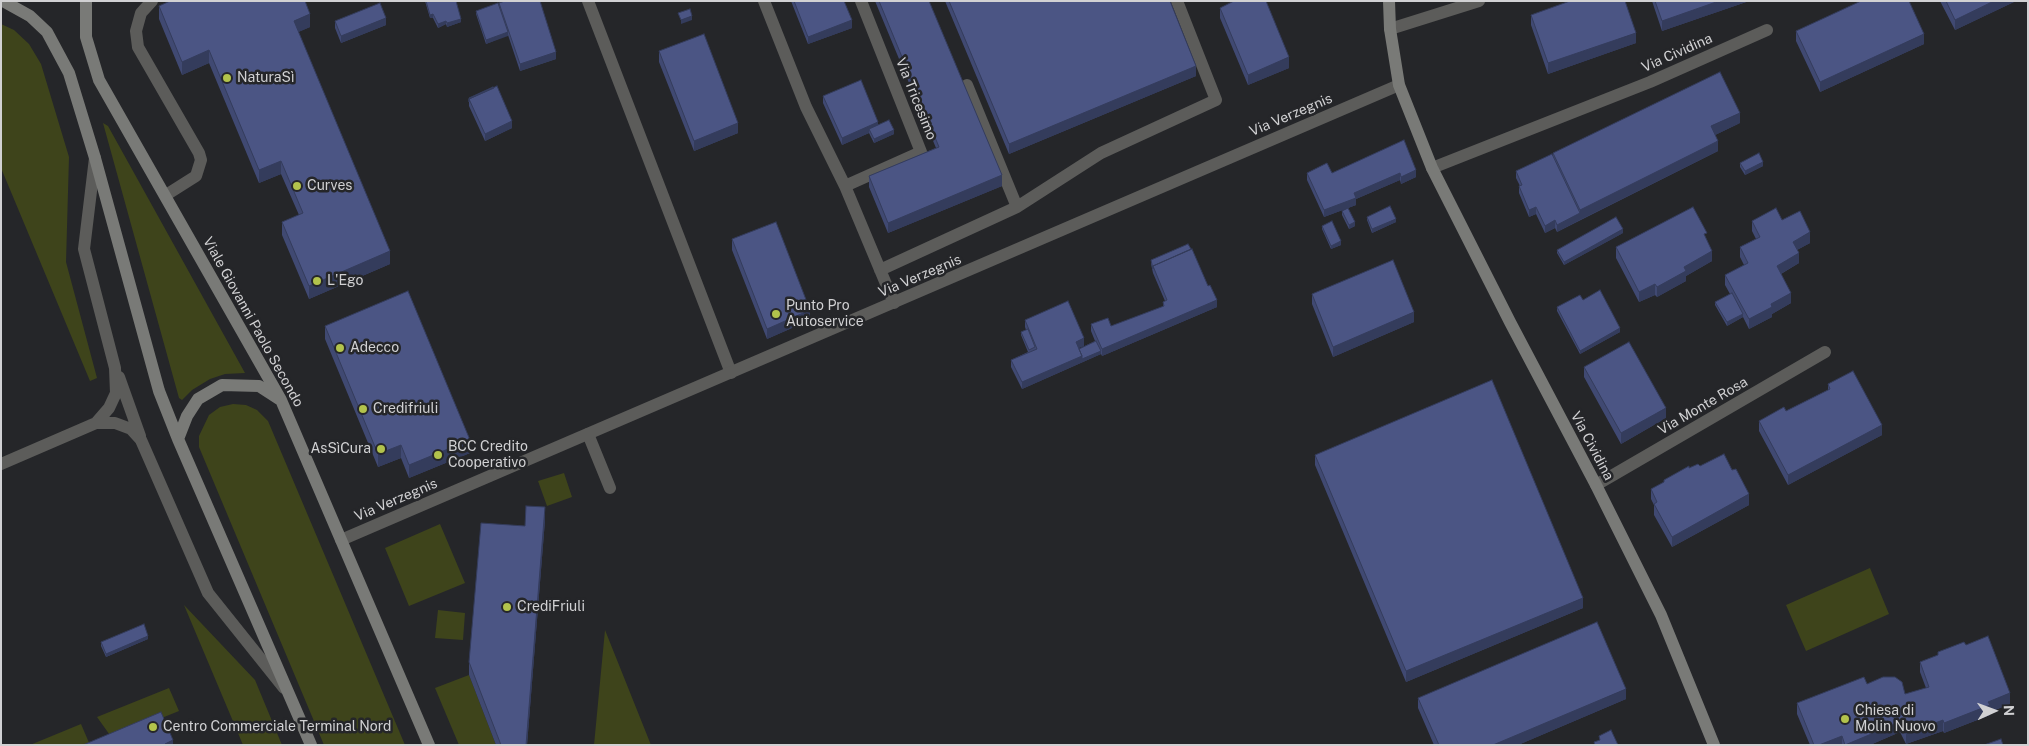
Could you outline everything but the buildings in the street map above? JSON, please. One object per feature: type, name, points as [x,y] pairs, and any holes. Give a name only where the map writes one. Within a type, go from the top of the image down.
[{"type":"main road","points":[[3,1],[30,16],[47,32],[69,73],[95,158],[159,391],[311,745]]},
{"type":"main road","name":"Viale Giovanni Paolo Secondo","points":[[86,1],[86,36],[99,80],[281,400],[430,745]]},
{"type":"main road","name":"Via Cividina","points":[[1390,1],[1390,30],[1399,84],[1432,168],[1661,615],[1714,745]]},
{"type":"main road","points":[[178,439],[187,416],[198,399],[222,385],[260,386],[281,400]]},
{"type":"street","points":[[152,1],[140,13],[136,31],[138,47],[199,153],[200,160],[196,176],[166,195]]},
{"type":"street","points":[[588,1],[731,373]]},
{"type":"street","points":[[764,1],[806,107],[845,186],[894,303]]},
{"type":"street","name":"Via Tricesimo","points":[[845,186],[921,152],[861,1]]},
{"type":"street","points":[[880,270],[1017,207],[1101,153],[1216,100],[1177,1]]},
{"type":"street","points":[[1390,30],[1479,1]]},
{"type":"street","name":"Via Cividina","points":[[1432,168],[1650,82],[1767,30]]},
{"type":"street","name":"Via Verzegnis","points":[[341,540],[1399,84]]},
{"type":"street","points":[[968,85],[1017,207]]},
{"type":"street","points":[[95,158],[84,249],[116,368],[141,440],[208,593],[291,696]]},
{"type":"street","name":"Via Monte Rosa","points":[[1596,485],[1825,352]]},
{"type":"street","points":[[96,423],[109,408],[116,393],[116,368]]},
{"type":"street","points":[[1,464],[96,423],[115,423],[131,429],[141,440]]},
{"type":"street","points":[[588,434],[610,488]]},
{"type":"green space","points":[[1,24],[14,30],[29,44],[41,64],[69,157],[66,262],[97,378],[90,381],[1,168]]},
{"type":"green space","points":[[103,123],[108,126],[245,373],[225,374],[210,379],[192,390],[182,400],[179,398]]},
{"type":"green space","points":[[233,404],[246,405],[257,410],[268,421],[405,745],[324,745],[199,447],[199,436],[209,415],[220,407]]},
{"type":"green space","points":[[564,473],[572,497],[547,506],[538,481]]},
{"type":"green space","points":[[440,524],[465,583],[409,606],[385,548]]},
{"type":"green space","points":[[1870,568],[1889,614],[1806,651],[1786,605]]},
{"type":"green space","points":[[184,605],[255,680],[282,745],[243,745]]},
{"type":"green space","points":[[438,610],[465,613],[463,640],[435,638]]},
{"type":"green space","points":[[605,630],[651,745],[594,745]]},
{"type":"green space","points":[[469,675],[496,745],[459,745],[435,688]]},
{"type":"green space","points":[[169,688],[179,711],[112,738],[97,717]]},
{"type":"green space","points":[[81,724],[90,745],[30,745]]},
{"type":"place","name":"NaturaSì","points":[[227,78]]},
{"type":"place","name":"Curves","points":[[297,186]]},
{"type":"place","name":"L'Ego","points":[[317,281]]},
{"type":"place","name":"Punto Pro Autoservice","points":[[776,314]]},
{"type":"place","name":"Adecco","points":[[340,348]]},
{"type":"place","name":"Credifriuli","points":[[363,409]]},
{"type":"place","name":"AsSìCura","points":[[381,449]]},
{"type":"place","name":"BCC Credito Cooperativo","points":[[438,455]]},
{"type":"place","name":"CrediFriuli","points":[[507,607]]},
{"type":"place","name":"Chiesa di Molin Nuovo","points":[[1845,719]]},
{"type":"place","name":"Centro Commerciale Terminal Nord","points":[[153,727]]}]
